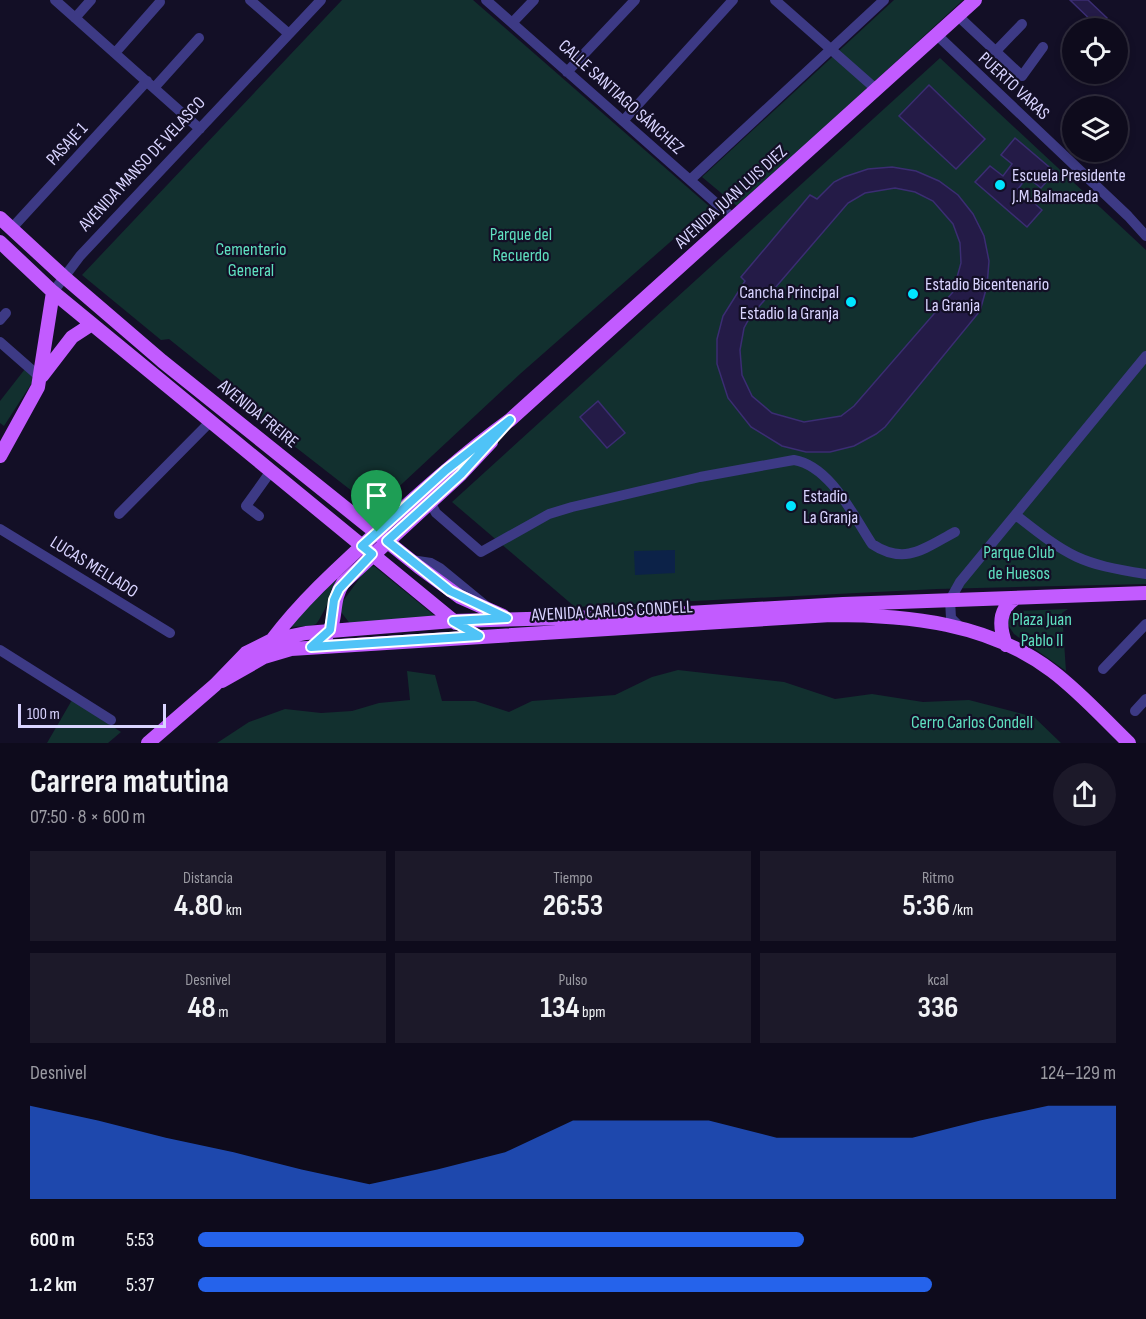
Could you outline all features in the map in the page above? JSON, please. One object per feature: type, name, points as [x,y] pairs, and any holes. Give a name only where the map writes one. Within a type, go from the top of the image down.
[{"type":"main road","name":"AVENIDA JUAN LUIS DIEZ","points":[[382,537],[446,470],[510,420],[975,0]]},
{"type":"main road","name":"AVENIDA FREIRE","points":[[0,218],[162,361],[382,537],[455,594],[501,616]]},
{"type":"main road","name":"AVENIDA FREIRE","points":[[0,242],[53,292],[453,621],[479,636]]},
{"type":"main road","name":"AVENIDA MANSO DE VELASCO","points":[[0,456],[5,436],[30,405],[41,378],[53,292]]},
{"type":"main road","name":"AVENIDA MANSO DE VELASCO","points":[[41,378],[72,337],[92,324]]},
{"type":"main road","name":"AVENIDA JUAN LUIS DIEZ","points":[[272,640],[307,600],[382,537],[430,502],[474,460],[510,420]]},
{"type":"main road","name":"AVENIDA JUAN LUIS DIEZ","points":[[330,630],[334,600],[339,589],[367,550]]},
{"type":"main road","name":"AVENIDA CARLOS CONDELL","points":[[215,685],[241,657],[272,640],[330,630],[501,616],[637,616],[886,602],[949,602],[1146,593]]},
{"type":"main road","points":[[1006,645],[1002,633],[1001,616],[1008,603],[1016,598]]},
{"type":"main road","name":"AVENIDA CARLOS CONDELL","points":[[215,685],[272,654],[311,647],[831,615],[929,622],[961,628],[1006,645],[1051,670],[1129,743]]},
{"type":"main road","points":[[311,647],[330,630]]},
{"type":"main road","points":[[148,743],[215,685]]},
{"type":"street","points":[[55,0],[200,129]]},
{"type":"street","points":[[75,18],[91,0]]},
{"type":"street","points":[[250,0],[289,34]]},
{"type":"street","name":"AVENIDA MANSO DE VELASCO","points":[[53,292],[63,276],[321,0]]},
{"type":"street","name":"CALLE SANTIAGO SÁNCHEZ","points":[[486,0],[734,219]]},
{"type":"street","points":[[512,23],[534,0]]},
{"type":"street","points":[[567,72],[635,0]]},
{"type":"street","points":[[623,121],[734,0]]},
{"type":"street","points":[[775,0],[876,90]]},
{"type":"street","points":[[690,180],[882,0]]},
{"type":"street","points":[[115,53],[160,2]]},
{"type":"street","points":[[958,16],[1022,75],[1043,47]]},
{"type":"street","points":[[996,51],[1022,24]]},
{"type":"street","name":"PUERTO VARAS","points":[[937,35],[1128,216],[1146,236]]},
{"type":"street","name":"PASAJE 1","points":[[12,228],[150,84],[199,38]]},
{"type":"street","points":[[0,342],[41,378]]},
{"type":"street","points":[[929,622],[949,602],[960,582],[1017,516],[1146,357]]},
{"type":"street","points":[[119,514],[210,421]]},
{"type":"street","points":[[430,502],[436,513],[481,552],[549,514],[572,507],[700,477],[794,460],[813,466],[824,474],[873,544],[884,551],[898,555],[913,554],[955,531]]},
{"type":"street","points":[[259,516],[246,506],[271,471]]},
{"type":"street","points":[[1017,516],[1070,556],[1102,567],[1146,574]]},
{"type":"street","name":"LUCAS MELLADO","points":[[0,529],[170,633]]},
{"type":"street","points":[[949,602],[951,618],[961,628]]},
{"type":"street","points":[[1103,669],[1146,624]]},
{"type":"street","points":[[0,650],[111,720]]},
{"type":"street","points":[[1135,711],[1146,699]]},
{"type":"green space","name":"Cementerio General","points":[[342,0],[473,0],[710,207],[520,374],[375,509],[248,410],[241,404],[245,400],[169,339],[161,340],[82,275]]},
{"type":"green space","points":[[894,0],[963,0],[738,207],[702,177]]},
{"type":"green space","name":"Estadio Bicentenario La Granja","points":[[940,58],[1146,250],[1146,584],[937,589],[575,607],[452,502]]},
{"type":"green space","points":[[25,369],[35,378],[4,426],[0,423],[0,401]]},
{"type":"green space","points":[[374,566],[435,616],[351,625],[338,608],[367,568]]},
{"type":"green space","points":[[344,572],[316,624],[291,627],[297,618]]},
{"type":"green space","name":"Plaza Juan Pablo II","points":[[1068,609],[1062,613],[1066,671],[1014,634],[1006,622],[1014,611]]},
{"type":"green space","name":"Cerro Carlos Condell","points":[[678,670],[784,682],[835,699],[872,694],[923,702],[969,700],[1034,717],[1061,743],[217,743],[249,722],[285,709],[321,713],[352,711],[379,703],[410,700],[407,671],[435,675],[442,701],[475,701],[509,712],[532,701],[615,695],[652,677]]},
{"type":"green space","points":[[72,700],[121,732],[108,743],[47,743]]},
{"type":"water","points":[[675,550],[675,573],[635,575],[634,551]]},
{"type":"building","points":[[1070,0],[1088,0],[1107,18],[1089,18]]},
{"type":"building","points":[[929,85],[985,139],[956,169],[899,116]]},
{"type":"building","name":"Escuela Presidente J.M.Balmaceda","points":[[1015,138],[1055,172],[1041,188],[1027,177],[1018,189],[1042,210],[1027,227],[975,182],[990,166],[1003,176],[1012,164],[1001,155]]},
{"type":"building","points":[[892,167],[916,171],[939,181],[958,195],[973,214],[984,236],[989,261],[987,286],[980,311],[885,427],[876,434],[854,446],[830,452],[806,452],[782,446],[751,427],[728,398],[717,364],[717,339],[723,316],[745,281],[741,277],[810,195],[817,199],[834,182],[868,169]],"holes":[[[895,188],[915,192],[933,201],[953,224],[960,243],[961,263],[953,292],[854,406],[841,416],[804,422],[772,413],[752,396],[742,375],[740,350],[744,328],[750,317],[848,203],[865,193]]]},
{"type":"building","points":[[598,401],[625,433],[607,448],[580,417]]},
{"type":"place","name":"Escuela Presidente J.M.Balmaceda","points":[[1000,185]]},
{"type":"place","name":"Estadio Bicentenario La Granja","points":[[913,294]]},
{"type":"place","name":"Cancha Principal Estadio la Granja","points":[[851,302]]},
{"type":"place","name":"Estadio La Granja","points":[[791,506]]},
{"type":"route","points":[[510,420],[461,474],[387,541],[450,591],[469,602],[507,618],[453,621],[479,636],[311,647],[322,640],[330,630],[333,624],[336,594],[347,578],[372,554],[362,546],[377,532],[446,470],[510,420]]},
{"type":"park label","name":"Parque del Recuerdo","points":[[521,244]]},
{"type":"park label","name":"Parque Club de Huesos","points":[[1019,562]]}]
